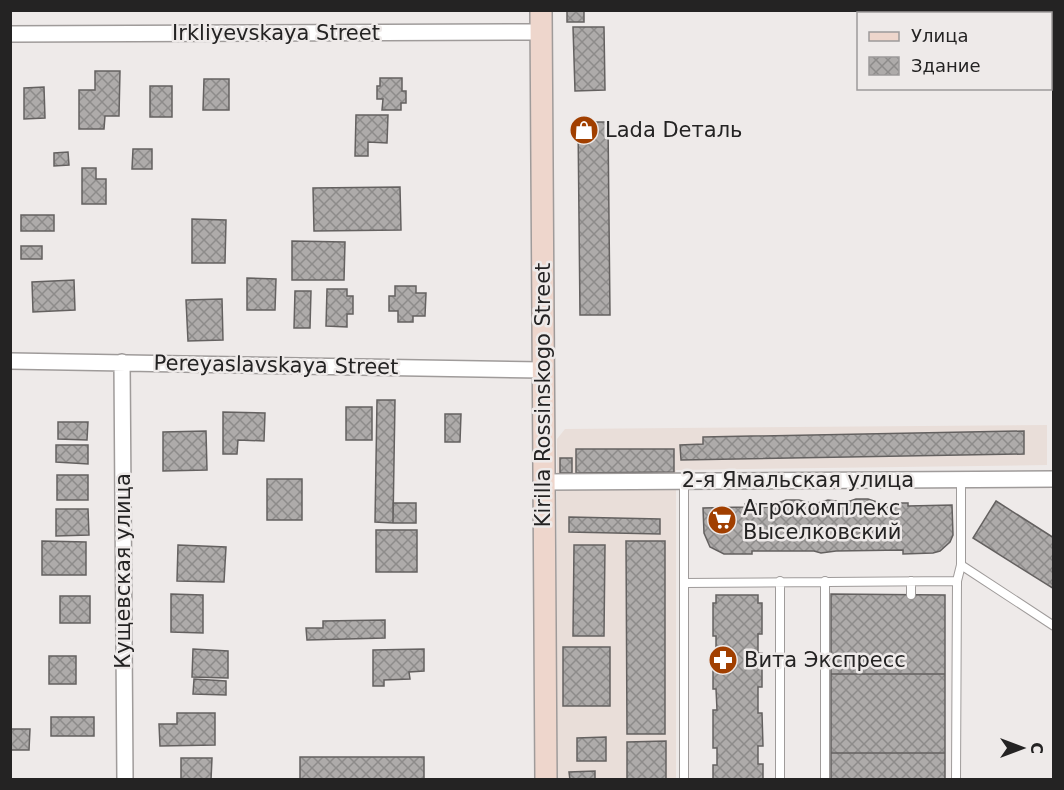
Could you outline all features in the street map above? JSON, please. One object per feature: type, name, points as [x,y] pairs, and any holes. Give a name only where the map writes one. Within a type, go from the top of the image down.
[{"type":"main road","name":"Kirilla Rossinskogo Street","points":[[541,10],[546,780]]},
{"type":"street","name":"Irkliyevskaya Street","points":[[10,34],[541,32]]},
{"type":"street","name":"Pereyaslavskaya Street","points":[[10,361],[542,370]]},
{"type":"street","name":"Кущевская улица","points":[[122,362],[124,780]]},
{"type":"street","name":"2-я Ямальская улица","points":[[543,482],[1053,479]]},
{"type":"lane","points":[[956,780],[957,581],[961,565],[961,480]]},
{"type":"lane","points":[[684,481],[684,780]]},
{"type":"lane","points":[[961,565],[1053,626]]},
{"type":"lane","points":[[780,581],[780,780]]},
{"type":"lane","points":[[825,581],[825,780]]},
{"type":"lane","points":[[911,581],[911,594]]},
{"type":"lane","points":[[684,583],[957,581]]},
{"type":"shaded area","points":[[1047,425],[1047,465],[676,470],[676,779],[557,780],[557,439],[565,429]]},
{"type":"building","points":[[567,10],[584,10],[584,22],[567,22]]},
{"type":"building","points":[[573,27],[604,27],[605,90],[575,91]]},
{"type":"building","points":[[95,71],[120,71],[119,116],[105,116],[104,129],[79,129],[79,90],[95,90]]},
{"type":"building","points":[[380,78],[402,78],[402,91],[406,91],[406,103],[401,103],[401,110],[382,110],[383,99],[377,99],[377,86],[380,86]]},
{"type":"building","points":[[204,79],[229,79],[229,110],[203,110]]},
{"type":"building","points":[[150,86],[172,86],[172,117],[150,117]]},
{"type":"building","points":[[44,87],[45,118],[24,119],[24,88]]},
{"type":"building","points":[[356,115],[388,115],[387,143],[368,142],[368,156],[355,156]]},
{"type":"building","points":[[578,122],[608,122],[610,315],[580,315]]},
{"type":"building","points":[[133,149],[152,149],[152,169],[132,169]]},
{"type":"building","points":[[68,152],[69,165],[54,166],[54,153]]},
{"type":"building","points":[[82,168],[96,168],[96,179],[106,179],[106,204],[82,204]]},
{"type":"building","points":[[400,187],[401,230],[314,231],[313,188]]},
{"type":"building","points":[[21,215],[54,215],[54,231],[21,231]]},
{"type":"building","points":[[192,219],[226,220],[225,263],[192,263]]},
{"type":"building","points":[[292,241],[345,242],[344,280],[292,280]]},
{"type":"building","points":[[21,246],[42,246],[42,259],[21,259]]},
{"type":"building","points":[[247,278],[276,279],[275,310],[247,310]]},
{"type":"building","points":[[74,280],[75,310],[33,312],[32,282]]},
{"type":"building","points":[[395,286],[416,286],[416,293],[426,293],[425,316],[413,316],[413,322],[398,322],[398,311],[389,311],[389,296],[395,296]]},
{"type":"building","points":[[327,289],[347,289],[347,296],[353,296],[353,314],[347,314],[347,327],[326,326]]},
{"type":"building","points":[[295,291],[311,291],[310,328],[294,328]]},
{"type":"building","points":[[222,299],[223,340],[188,341],[186,300]]},
{"type":"building","points":[[377,400],[395,400],[393,523],[375,522]]},
{"type":"building","points":[[346,407],[372,407],[372,440],[346,440]]},
{"type":"building","points":[[223,412],[265,413],[264,441],[238,440],[237,454],[223,454]]},
{"type":"building","points":[[445,414],[461,414],[460,442],[445,442]]},
{"type":"building","points":[[58,422],[88,422],[87,440],[58,439]]},
{"type":"building","points":[[206,431],[207,470],[163,471],[163,432]]},
{"type":"building","points":[[1024,431],[1024,454],[681,460],[680,445],[703,444],[703,437]]},
{"type":"building","points":[[56,445],[88,445],[88,464],[56,462]]},
{"type":"building","points":[[576,449],[674,449],[674,472],[576,473]]},
{"type":"building","points":[[560,458],[572,458],[572,473],[560,473]]},
{"type":"building","points":[[57,475],[88,475],[88,500],[57,500]]},
{"type":"building","points":[[267,479],[302,479],[302,520],[267,520]]},
{"type":"building","points":[[856,499],[868,499],[880,503],[880,507],[895,507],[895,503],[908,503],[908,506],[952,505],[953,535],[950,542],[940,551],[933,553],[903,554],[903,550],[821,553],[752,551],[752,554],[724,554],[710,547],[704,533],[703,508],[745,507],[745,504],[774,507],[775,504],[786,500],[799,500],[811,503],[811,505],[828,500],[836,501],[844,506],[844,503]]},
{"type":"building","points":[[996,501],[1054,538],[1054,589],[973,538]]},
{"type":"building","points":[[393,503],[416,503],[416,523],[393,523]]},
{"type":"building","points":[[56,509],[88,509],[89,535],[56,536]]},
{"type":"building","points":[[569,517],[660,519],[660,534],[569,532]]},
{"type":"building","points":[[376,530],[417,530],[417,572],[376,572]]},
{"type":"building","points":[[42,541],[86,542],[86,575],[42,575]]},
{"type":"building","points":[[626,541],[665,541],[665,734],[627,734]]},
{"type":"building","points":[[178,545],[226,547],[224,582],[177,581]]},
{"type":"building","points":[[574,545],[605,545],[604,636],[573,636]]},
{"type":"building","points":[[171,594],[203,595],[203,633],[171,632]]},
{"type":"building","points":[[831,594],[945,595],[945,674],[831,674]]},
{"type":"building","points":[[716,595],[758,595],[758,603],[762,603],[762,634],[758,634],[758,653],[762,653],[762,687],[758,687],[758,713],[762,713],[763,746],[758,746],[758,764],[763,764],[763,780],[713,780],[713,765],[717,765],[717,748],[713,748],[713,710],[717,710],[716,689],[713,689],[713,652],[716,652],[716,636],[713,636],[713,603],[716,603]]},
{"type":"building","points":[[60,596],[90,596],[90,623],[60,623]]},
{"type":"building","points":[[385,620],[385,638],[307,640],[306,628],[323,628],[323,621]]},
{"type":"building","points":[[563,647],[610,647],[610,706],[563,706]]},
{"type":"building","points":[[193,649],[228,651],[228,678],[192,677]]},
{"type":"building","points":[[424,649],[424,671],[409,672],[410,679],[384,680],[384,686],[373,686],[373,650]]},
{"type":"building","points":[[49,656],[76,656],[76,684],[49,684]]},
{"type":"building","points":[[831,674],[945,674],[945,753],[831,753]]},
{"type":"building","points":[[194,679],[226,681],[226,695],[193,694]]},
{"type":"building","points":[[177,713],[215,713],[215,745],[160,746],[159,724],[177,724]]},
{"type":"building","points":[[51,717],[94,717],[94,736],[51,736]]},
{"type":"building","points":[[10,729],[30,729],[29,750],[10,750]]},
{"type":"building","points":[[606,737],[606,761],[577,761],[577,738]]},
{"type":"building","points":[[666,741],[666,780],[627,780],[627,742]]},
{"type":"building","points":[[831,753],[945,753],[945,780],[831,780]]},
{"type":"building","points":[[300,757],[424,757],[424,780],[300,780]]},
{"type":"building","points":[[181,758],[212,758],[211,780],[181,780]]},
{"type":"building","points":[[595,771],[595,780],[570,780],[569,772]]},
{"type":"place","name":"Lada Dеталь","points":[[584,130]]},
{"type":"place","name":"Агрокомплекс Выселковский","points":[[722,520]]},
{"type":"place","name":"Вита Экспресс","points":[[723,660]]}]
